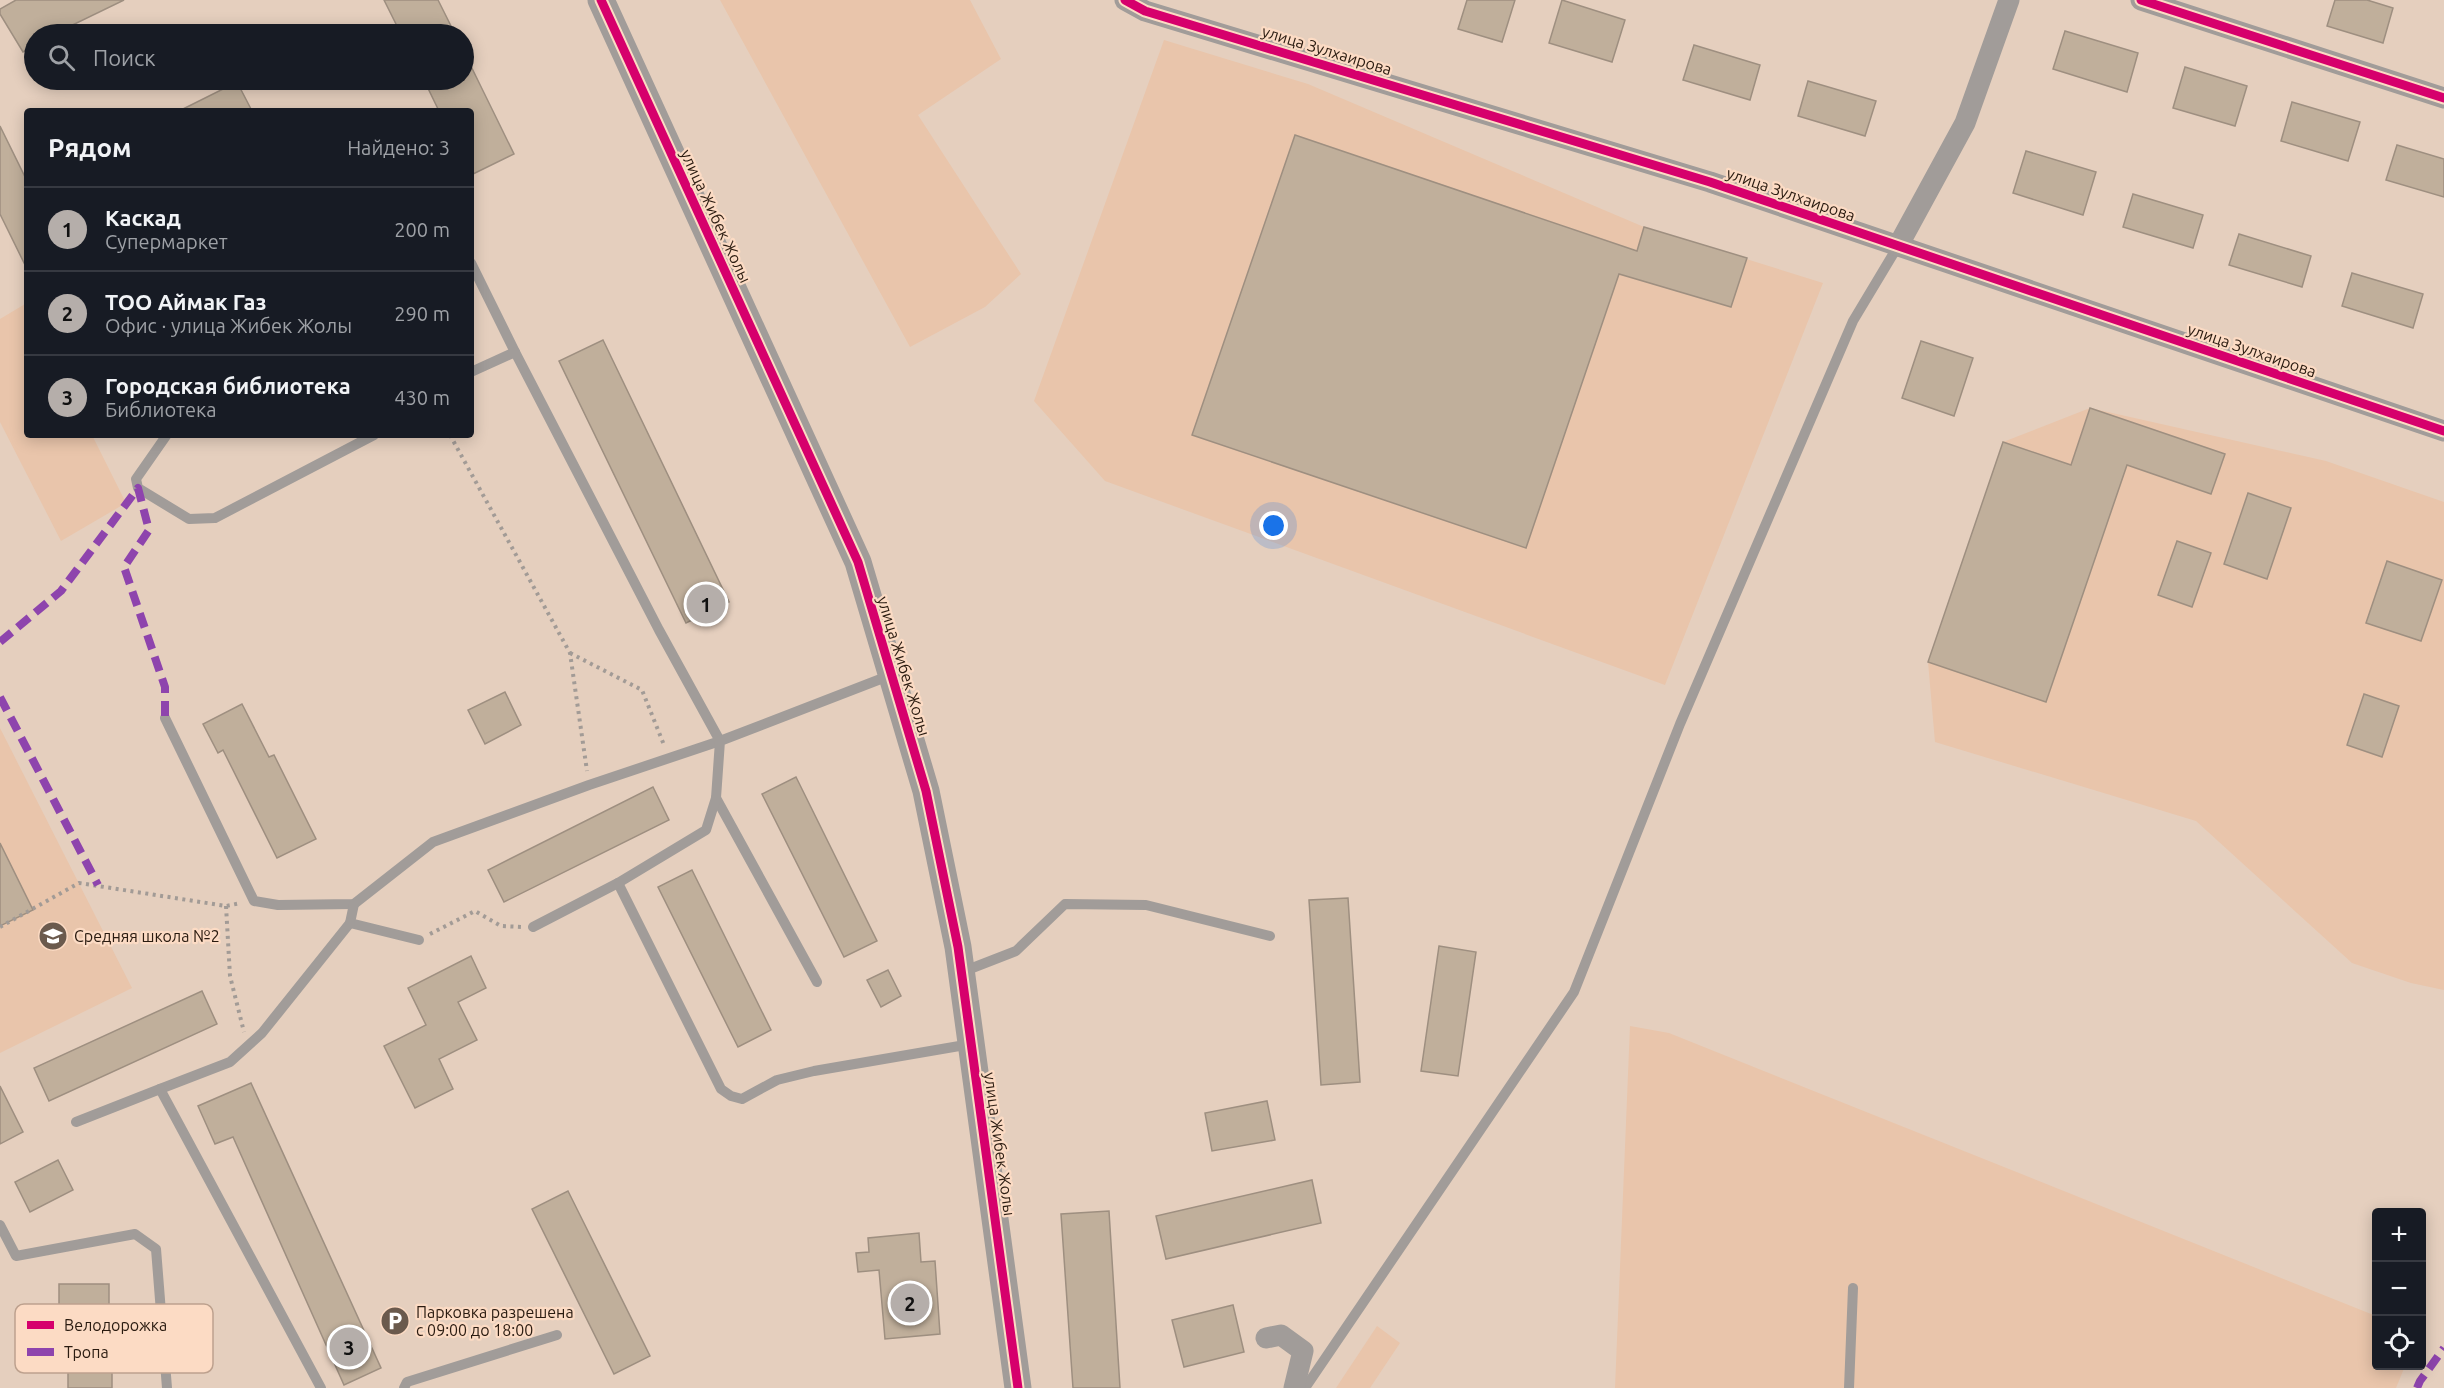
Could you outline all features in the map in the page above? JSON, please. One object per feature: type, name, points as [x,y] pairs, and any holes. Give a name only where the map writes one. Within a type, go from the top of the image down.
[{"type":"street","name":"улица Жибек Жолы","points":[[601,0],[858,562],[926,791],[961,972],[1018,1388]]},
{"type":"street","name":"улица Зулхаирова","points":[[1125,0],[1145,11],[1710,182],[2444,431]]},
{"type":"street","points":[[1898,246],[1965,123],[2009,0]]},
{"type":"street","points":[[2141,0],[2444,98]]},
{"type":"street","points":[[1266,1338],[1281,1335],[1303,1351],[1294,1388]]},
{"type":"lane","points":[[1305,1388],[1574,992],[1680,724],[1853,321],[1898,246]]},
{"type":"lane","points":[[474,269],[659,630],[720,741],[716,798],[706,830],[618,883],[533,927]]},
{"type":"lane","points":[[474,371],[515,352]]},
{"type":"lane","points":[[165,438],[136,479],[138,488],[189,519],[215,518],[368,438]]},
{"type":"lane","points":[[165,718],[254,901],[278,905],[354,904],[433,842],[669,757],[720,741],[891,674]]},
{"type":"lane","points":[[716,798],[817,982]]},
{"type":"lane","points":[[618,883],[721,1089],[731,1096],[742,1099],[777,1080],[814,1071],[971,1044]]},
{"type":"lane","points":[[76,1122],[230,1062],[268,1025],[350,923],[354,904]]},
{"type":"lane","points":[[961,972],[1016,951],[1065,904],[1146,905],[1270,936]]},
{"type":"lane","points":[[350,923],[419,940]]},
{"type":"lane","points":[[160,1089],[321,1388]]},
{"type":"lane","points":[[0,1225],[16,1256],[135,1234],[156,1249],[160,1304]]},
{"type":"lane","points":[[1849,1388],[1852,1287]]},
{"type":"lane","points":[[404,1388],[407,1382],[557,1335]]},
{"type":"lane","points":[[166,1373],[167,1388]]},
{"type":"path","points":[[452,438],[570,652],[589,786]]},
{"type":"path","points":[[570,652],[642,690],[669,757]]},
{"type":"path","points":[[0,927],[79,883],[226,906],[254,901]]},
{"type":"path","points":[[226,906],[230,976],[242,1026],[249,1044]]},
{"type":"path","points":[[419,940],[475,911],[501,926],[533,927]]},
{"type":"shaded area","points":[[720,0],[970,0],[1001,59],[918,115],[1021,274],[985,307],[910,347]]},
{"type":"shaded area","points":[[1164,40],[1308,84],[1644,227],[1823,283],[1665,685],[1105,481],[1034,401]]},
{"type":"shaded area","points":[[24,305],[24,438],[94,438],[126,503],[61,541],[0,422],[0,319]]},
{"type":"shaded area","points":[[2090,408],[2326,461],[2444,502],[2444,990],[2411,983],[2352,963],[2196,821],[1935,742],[1928,662],[2003,442]]},
{"type":"shaded area","name":"Средняя школа №2","points":[[0,728],[132,988],[0,1053]]},
{"type":"shaded area","points":[[1630,1026],[1669,1033],[2372,1314],[2372,1370],[2403,1370],[2396,1388],[1615,1388]]},
{"type":"shaded area","points":[[1377,1326],[1400,1343],[1370,1388],[1336,1388]]},
{"type":"building","points":[[16,0],[124,0],[75,24],[24,24],[23,52],[0,14],[0,9]]},
{"type":"building","points":[[384,0],[438,0],[450,24],[396,24]]},
{"type":"building","points":[[1467,0],[1515,0],[1502,42],[1458,29]]},
{"type":"building","points":[[1562,0],[1625,20],[1612,62],[1549,43]]},
{"type":"building","points":[[2335,0],[2367,0],[2393,8],[2383,43],[2327,26]]},
{"type":"building","points":[[2065,31],[2138,53],[2127,92],[2053,69]]},
{"type":"building","points":[[1694,45],[1760,65],[1750,100],[1683,80]]},
{"type":"building","points":[[2185,67],[2247,86],[2235,126],[2173,108]]},
{"type":"building","points":[[474,72],[514,154],[474,174],[474,108],[438,108],[429,90],[474,90]]},
{"type":"building","points":[[1808,81],[1876,101],[1865,136],[1798,116]]},
{"type":"building","points":[[221,90],[241,90],[250,108],[185,108]]},
{"type":"building","points":[[2292,102],[2360,122],[2348,161],[2281,141]]},
{"type":"building","points":[[0,126],[24,175],[24,263],[0,214]]},
{"type":"building","points":[[1295,135],[1637,251],[1644,227],[1747,258],[1731,307],[1619,274],[1526,548],[1192,435]]},
{"type":"building","points":[[2397,145],[2444,159],[2444,197],[2386,180]]},
{"type":"building","points":[[2026,151],[2096,172],[2083,215],[2013,193]]},
{"type":"building","points":[[2133,194],[2203,215],[2193,248],[2123,227]]},
{"type":"building","points":[[2239,234],[2311,256],[2302,287],[2229,265]]},
{"type":"building","points":[[2352,273],[2423,294],[2413,328],[2342,306]]},
{"type":"building","points":[[603,340],[729,602],[686,623],[559,361]]},
{"type":"building","points":[[1921,341],[1973,358],[1954,416],[1902,398]]},
{"type":"building","points":[[2090,408],[2225,454],[2211,494],[2127,465],[2046,702],[1928,662],[2003,442],[2071,465]]},
{"type":"building","points":[[2248,493],[2291,508],[2267,579],[2224,564]]},
{"type":"building","points":[[2177,541],[2211,553],[2192,607],[2158,595]]},
{"type":"building","points":[[2387,561],[2442,580],[2421,641],[2366,623]]},
{"type":"building","points":[[505,692],[521,725],[485,744],[468,710]]},
{"type":"building","points":[[2364,694],[2399,706],[2382,757],[2347,745]]},
{"type":"building","points":[[242,704],[269,757],[274,755],[316,839],[277,858],[223,750],[218,753],[203,724]]},
{"type":"building","points":[[796,777],[877,941],[844,957],[762,794]]},
{"type":"building","points":[[653,787],[669,820],[504,902],[488,870]]},
{"type":"building","points":[[0,843],[33,910],[0,926]]},
{"type":"building","points":[[692,870],[771,1030],[738,1047],[658,887]]},
{"type":"building","points":[[1348,898],[1360,1082],[1321,1085],[1309,900]]},
{"type":"building","points":[[1439,946],[1476,952],[1458,1076],[1421,1071]]},
{"type":"building","points":[[471,956],[486,988],[458,1002],[477,1040],[439,1059],[453,1089],[415,1108],[384,1046],[426,1025],[408,988]]},
{"type":"building","points":[[888,970],[901,996],[881,1007],[867,980]]},
{"type":"building","points":[[202,991],[217,1024],[49,1101],[34,1068]]},
{"type":"building","points":[[251,1083],[381,1368],[344,1385],[233,1137],[215,1144],[198,1106]]},
{"type":"building","points":[[0,1086],[23,1132],[0,1144]]},
{"type":"building","points":[[1267,1101],[1275,1140],[1212,1151],[1205,1113]]},
{"type":"building","points":[[58,1160],[73,1190],[30,1212],[15,1182]]},
{"type":"building","points":[[1312,1180],[1321,1223],[1166,1259],[1156,1216]]},
{"type":"building","points":[[568,1191],[650,1356],[614,1374],[532,1209]]},
{"type":"building","points":[[1109,1211],[1120,1388],[1073,1388],[1061,1214]]},
{"type":"building","points":[[919,1233],[921,1262],[935,1261],[940,1334],[885,1339],[879,1270],[858,1272],[856,1253],[869,1252],[868,1238]]},
{"type":"building","points":[[59,1284],[109,1284],[109,1304],[59,1304]]},
{"type":"building","points":[[1233,1305],[1244,1352],[1184,1367],[1172,1320]]},
{"type":"building","points":[[68,1373],[112,1373],[112,1388],[68,1388]]},
{"type":"marked path","points":[[0,642],[61,591],[138,488],[149,530],[124,567],[165,687],[165,718]]},
{"type":"marked path","points":[[0,697],[98,885]]},
{"type":"marked path","points":[[2417,1388],[2444,1348]]},
{"type":"cycle path","points":[[601,0],[858,562],[926,791],[958,947],[1018,1388]]},
{"type":"cycle path","points":[[1125,0],[1145,11],[1710,182],[2444,431]]},
{"type":"cycle path","points":[[2141,0],[2444,98]]},
{"type":"place","name":"Каскад","points":[[706,604]]},
{"type":"place","name":"Средняя школа №2","points":[[53,936]]},
{"type":"place","name":"ТОО Аймак Газ","points":[[910,1303]]},
{"type":"place","name":"Парковка разрешена с 09:00 до 18:00","points":[[395,1321]]},
{"type":"place","name":"Городская библиотека","points":[[349,1347]]}]
